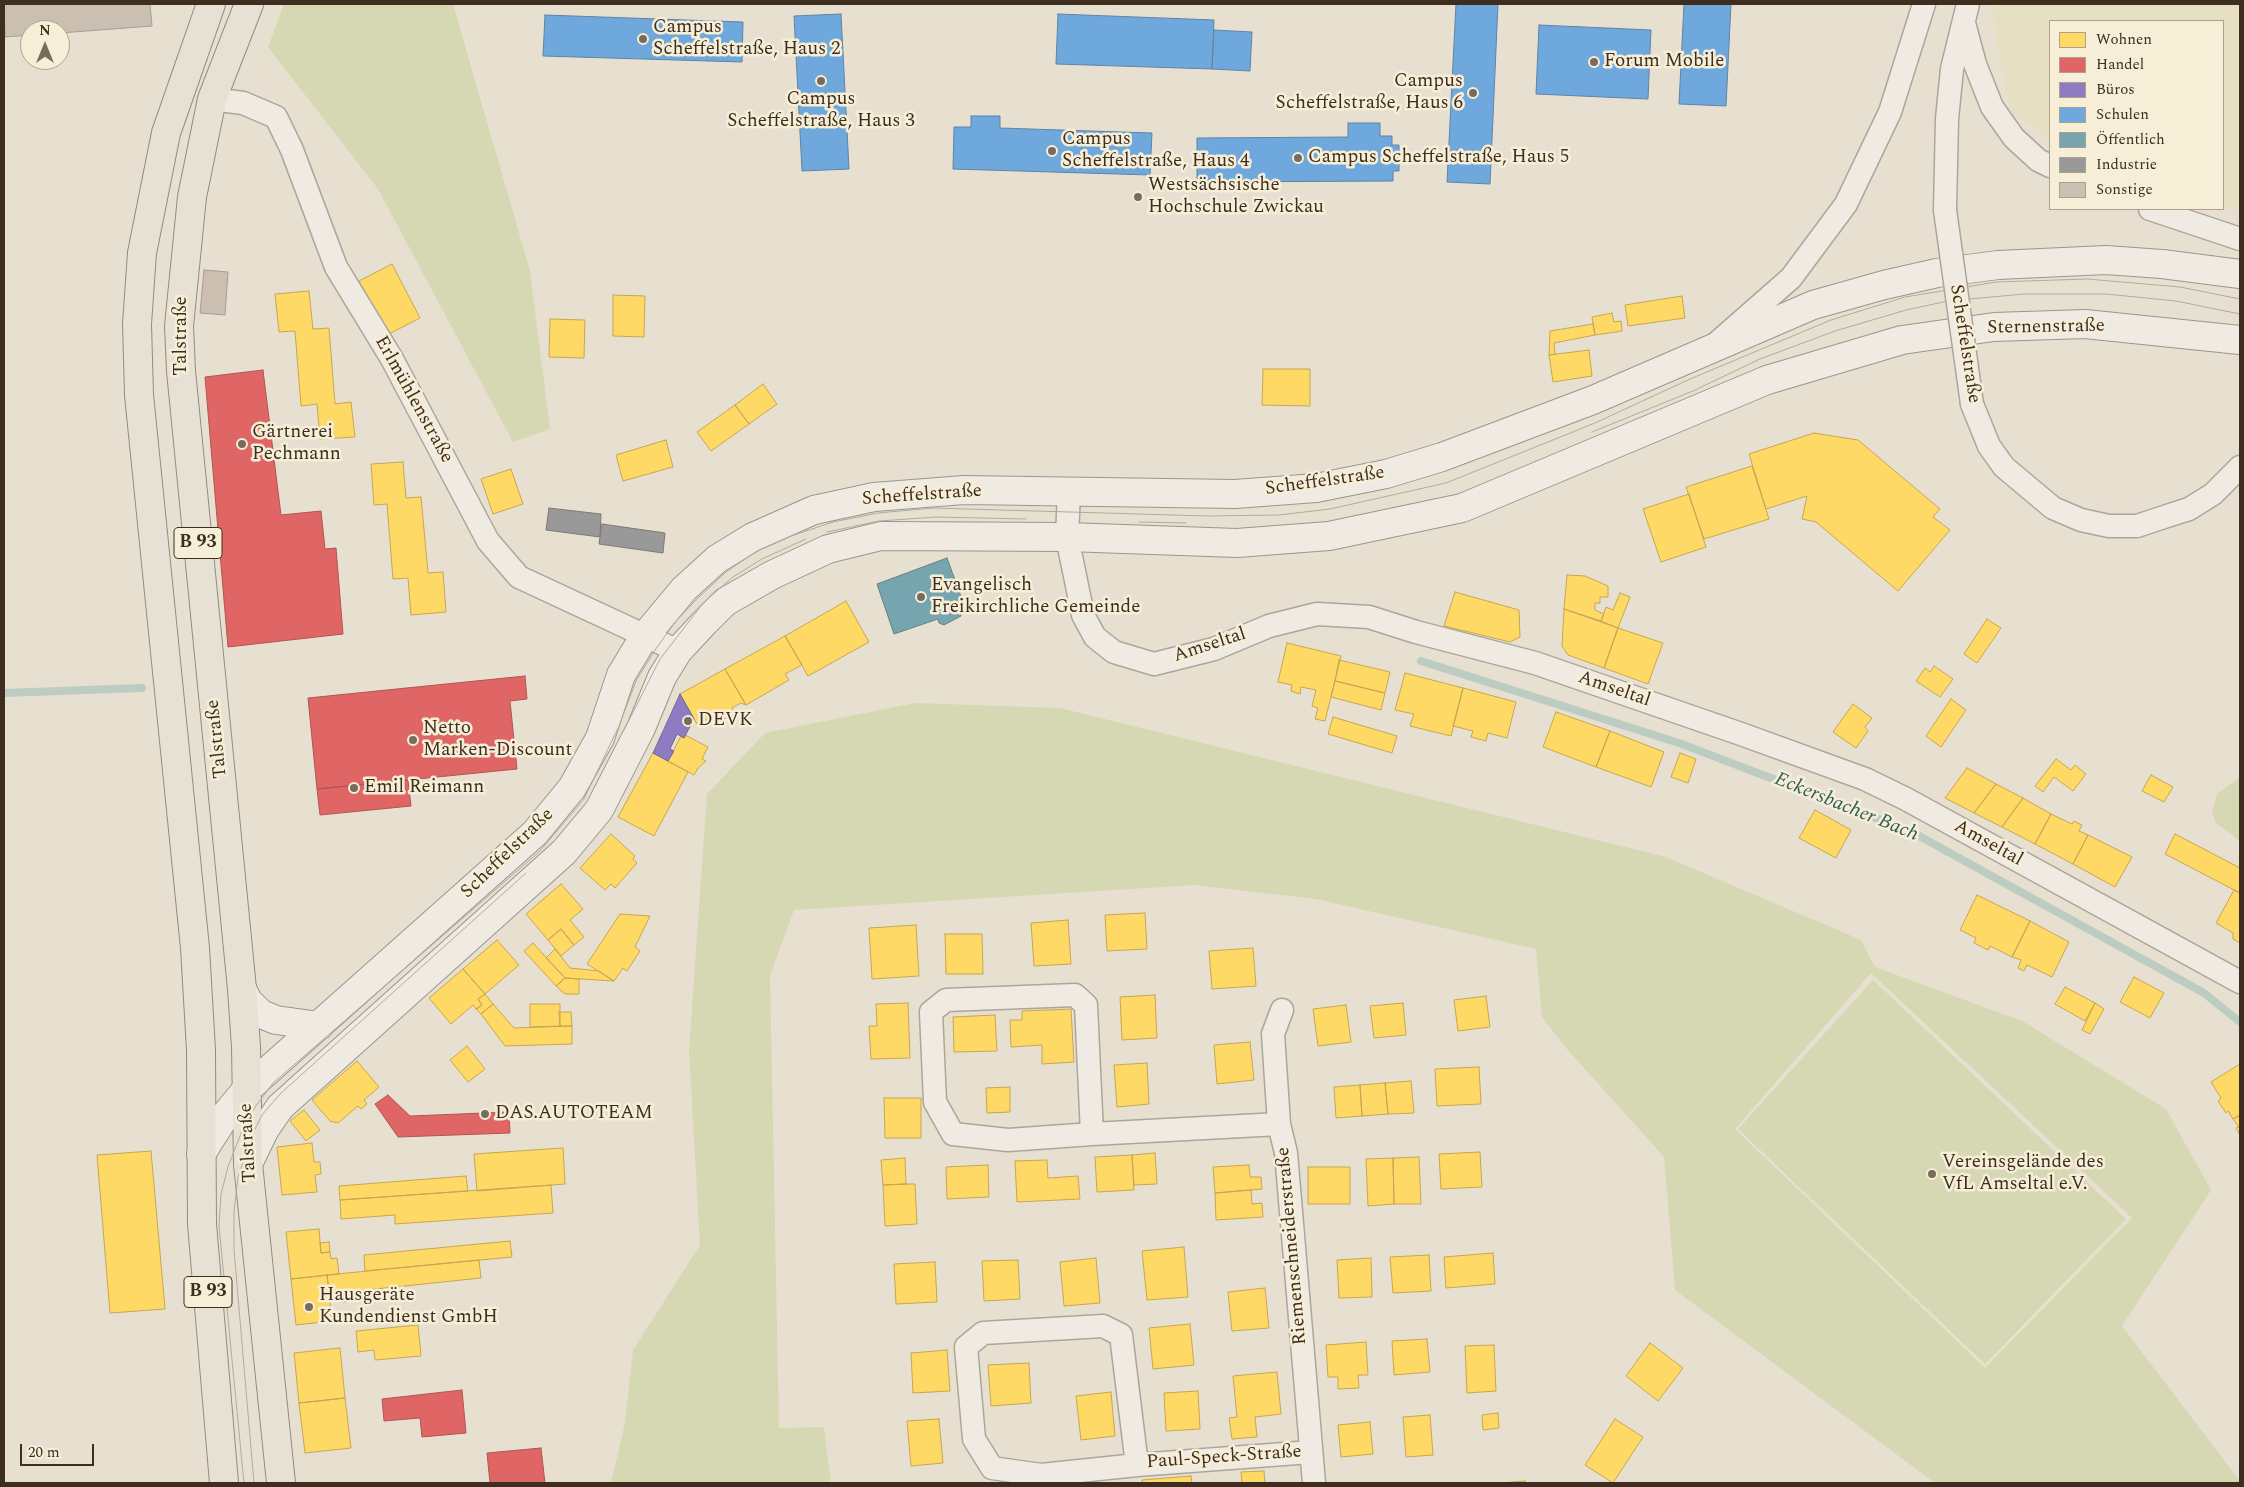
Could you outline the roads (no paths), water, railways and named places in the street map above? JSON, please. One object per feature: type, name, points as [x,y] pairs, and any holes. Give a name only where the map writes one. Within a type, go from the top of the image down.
[{"type":"main road","name":"B 93","points":[[211,4],[166,133],[142,253],[137,324],[139,395],[195,948],[201,1035],[202,1224],[224,1483]]},
{"type":"main road","name":"Talstraße","points":[[249,4],[212,99],[192,197],[179,326],[181,371],[242,989],[246,1090],[237,1116],[248,1164],[280,1483]]},
{"type":"street","name":"Scheffelstraße","points":[[1713,346],[1790,278],[1846,204],[1890,112],[1924,4]]},
{"type":"street","points":[[1966,12],[1975,64],[1992,107],[2014,138],[2038,160],[2049,166]]},
{"type":"street","name":"Scheffelstraße","points":[[1966,12],[1952,69],[1948,119],[1945,210],[1972,404],[1989,446],[2004,467],[2053,508],[2081,520],[2109,526],[2137,526],[2188,509],[2213,494],[2240,467]]},
{"type":"street","name":"Erlmühlenstraße","points":[[212,99],[244,103],[276,117],[292,150],[336,266],[392,359],[488,541],[519,577],[678,651]]},
{"type":"street","points":[[2153,210],[2240,239]]},
{"type":"street","name":"Scheffelstraße","points":[[246,1090],[521,847],[541,826],[572,788],[600,738],[622,675],[644,636],[684,589],[717,559],[753,537],[814,510],[874,497],[964,490],[1235,494],[1316,488],[1386,474],[1442,458],[1593,400],[1713,346],[1813,305],[1884,285],[1937,273],[1998,265],[2106,260],[2162,264],[2240,274]]},
{"type":"street","name":"Sternenstraße","points":[[1767,380],[1902,340],[1994,327],[2085,324],[2227,338]]},
{"type":"street","points":[[2227,338],[2240,356]]},
{"type":"street","name":"Scheffelstraße","points":[[248,1164],[266,1128],[280,1107],[564,852],[599,810],[641,728],[662,677],[678,651],[725,602],[772,575],[828,549],[881,536],[1067,537],[1237,543],[1329,536],[1462,508],[1767,380]]},
{"type":"street","name":"Amseltal","points":[[1069,493],[1067,537],[1083,614],[1095,636],[1114,652],[1154,664],[1214,649],[1269,626],[1317,614],[1369,617],[1416,632],[1535,663],[1865,779],[1906,799],[2240,982]]},
{"type":"street","points":[[242,989],[248,1001],[261,1014],[276,1020],[319,1026]]},
{"type":"street","points":[[1092,1134],[1086,1005],[1075,995],[946,1000],[931,1012],[935,1102],[953,1134],[1008,1140],[1279,1124]]},
{"type":"street","name":"Riemenschneiderstraße","points":[[1282,1010],[1274,1034],[1279,1124],[1286,1153],[1314,1483]]},
{"type":"street","points":[[201,1154],[237,1116],[202,1101]]},
{"type":"street","name":"Scheffelstraße","points":[[237,1116],[262,1115],[280,1107]]},
{"type":"street","name":"Paul-Speck-Straße","points":[[1137,1465],[1122,1335],[1103,1326],[984,1333],[966,1347],[974,1439],[992,1468],[1041,1475],[1137,1465],[1311,1452]]},
{"type":"waterway","name":"Eckersbacher Bach","points":[[1421,661],[1679,743],[1912,832],[2204,993],[2240,1022]]},
{"type":"waterway","name":"Eckersbacher Bach","points":[[4,693],[142,688]]},
{"type":"tram line","points":[[244,1483],[219,1226],[221,1194],[228,1167],[247,1118],[273,1083],[540,851],[584,799],[619,726],[636,681],[655,650],[676,621],[696,600],[726,572],[757,551],[791,536],[833,522],[878,513],[933,508],[1207,516],[1279,515],[1330,509],[1446,483],[1595,423],[1690,379],[1831,320],[1905,297],[1996,282],[2087,279],[2180,287],[2240,299]]},
{"type":"tram line","points":[[1592,432],[1693,391],[1760,359],[1835,331],[1906,310],[1948,301],[2024,294],[2106,294],[2176,301],[2240,314]]},
{"type":"tram line","points":[[827,532],[879,521],[936,517],[1026,519]]},
{"type":"tram line","points":[[1139,522],[1186,523]]},
{"type":"tram line","points":[[624,730],[660,659],[704,602],[733,577],[762,559],[806,539]]},
{"type":"tram line","points":[[254,1483],[234,1250],[234,1211],[238,1177],[255,1129],[262,1115],[280,1094],[526,873]]},
{"type":"place","name":"Campus Scheffelstraße, Haus 2","points":[[643,39]]},
{"type":"place","name":"Forum Mobile","points":[[1594,62]]},
{"type":"place","name":"Campus Scheffelstraße, Haus 3","points":[[821,81]]},
{"type":"place","name":"Campus Scheffelstraße, Haus 6","points":[[1473,93]]},
{"type":"place","name":"Campus Scheffelstraße, Haus 4","points":[[1052,151]]},
{"type":"place","name":"Campus Scheffelstraße, Haus 5","points":[[1298,158]]},
{"type":"place","name":"Westsächsische Hochschule Zwickau","points":[[1138,197]]},
{"type":"place","name":"Gärtnerei Pechmann","points":[[242,444]]},
{"type":"place","name":"Evangelisch Freikirchliche Gemeinde","points":[[921,597]]},
{"type":"place","name":"DEVK","points":[[688,721]]},
{"type":"place","name":"Netto Marken-Discount","points":[[413,740]]},
{"type":"place","name":"Emil Reimann","points":[[354,788]]},
{"type":"place","name":"DAS.AUTOTEAM","points":[[485,1114]]},
{"type":"place","name":"Vereinsgelände des VfL Amseltal e.V.","points":[[1932,1174]]},
{"type":"place","name":"Hausgeräte Kundendienst GmbH","points":[[309,1307]]}]
